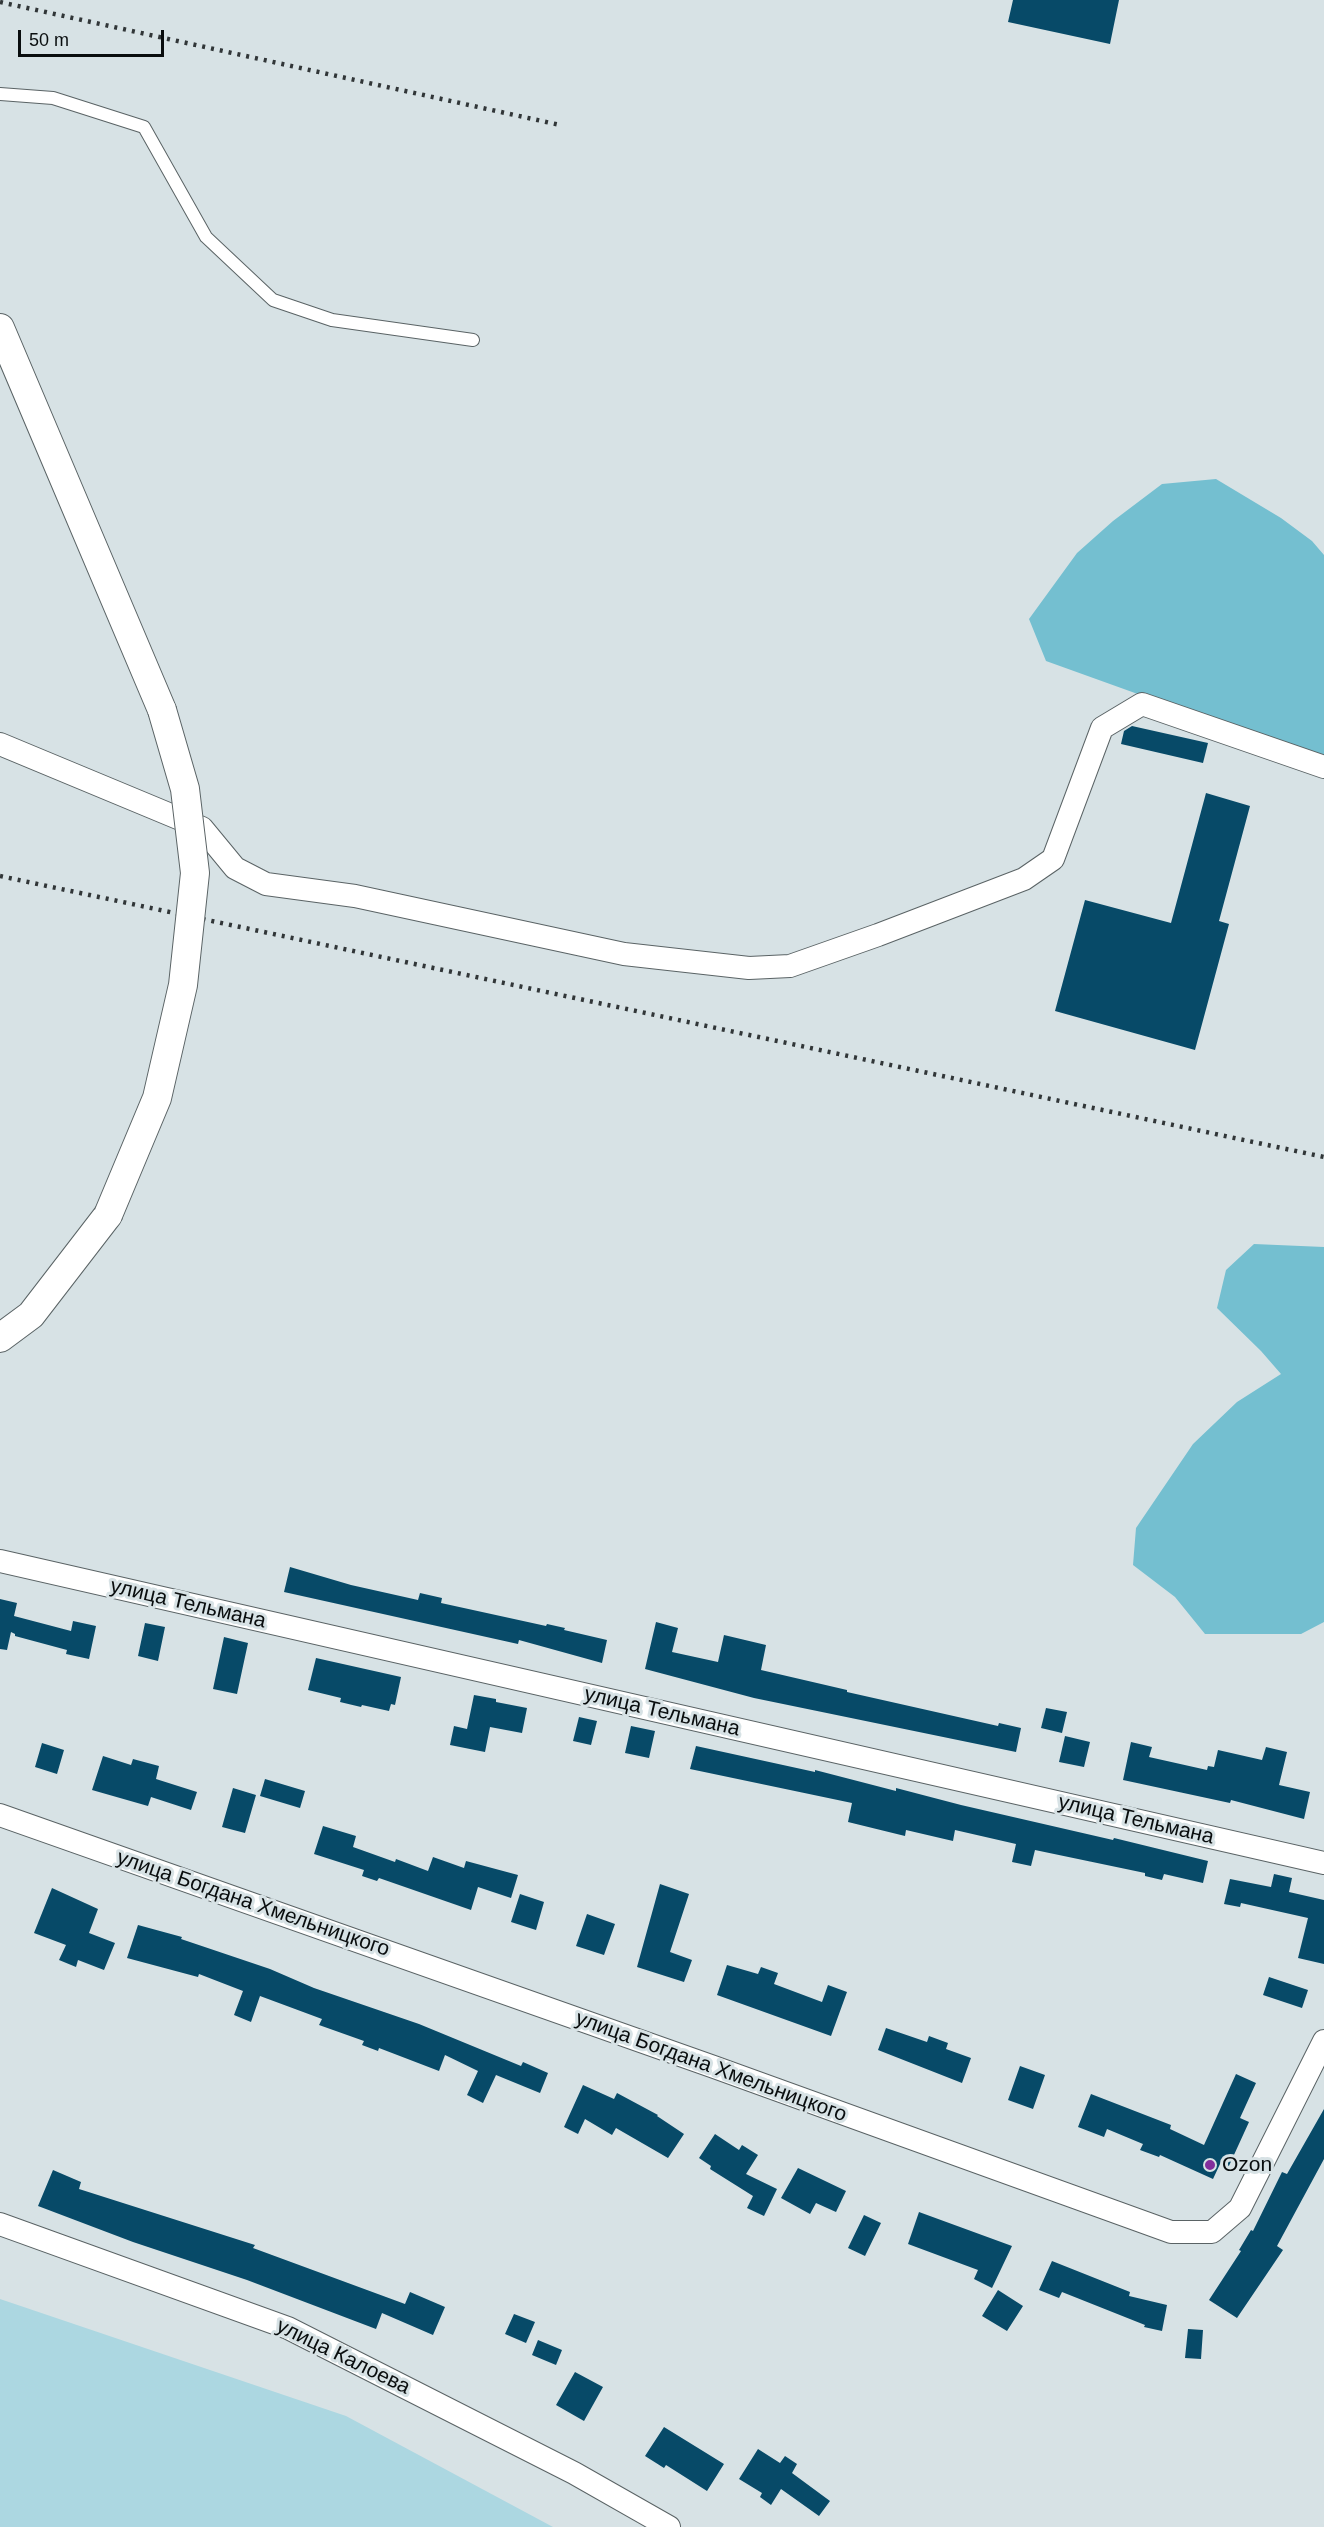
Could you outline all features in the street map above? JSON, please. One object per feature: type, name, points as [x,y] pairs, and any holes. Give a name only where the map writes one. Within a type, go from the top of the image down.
[{"type":"street","points":[[0,328],[162,710],[185,789],[195,873],[183,985],[157,1098],[108,1215],[31,1316],[0,1338]]},
{"type":"street","points":[[0,744],[202,828],[235,868],[266,884],[355,896],[624,954],[749,968],[790,966],[1024,879],[1053,859],[1102,728],[1142,704],[1324,767]]},
{"type":"street","name":"улица Тельмана","points":[[0,1562],[1324,1863]]},
{"type":"street","name":"улица Богдана Хмельницкого","points":[[0,1815],[714,2067],[1171,2232],[1212,2232],[1240,2208],[1324,2041]]},
{"type":"street","name":"улица Калоева","points":[[0,2224],[288,2328],[574,2473],[669,2527]]},
{"type":"lane","points":[[0,94],[53,98],[144,127],[206,237],[273,300],[332,320],[472,340]]},
{"type":"shaded area","points":[[1216,479],[1281,518],[1312,541],[1324,555],[1324,761],[1046,661],[1029,619],[1077,553],[1113,521],[1162,484]]},
{"type":"shaded area","points":[[1254,1244],[1324,1247],[1324,1622],[1301,1634],[1205,1634],[1175,1597],[1133,1565],[1136,1528],[1193,1444],[1237,1402],[1281,1374],[1217,1308],[1226,1270]]},
{"type":"shaded area","points":[[0,2299],[346,2416],[553,2527],[0,2527]]},
{"type":"building","points":[[1013,0],[1119,0],[1110,44],[1008,22]]},
{"type":"building","points":[[1132,726],[1208,743],[1203,763],[1121,744],[1124,731]]},
{"type":"building","points":[[1206,793],[1250,806],[1219,921],[1229,924],[1195,1050],[1055,1011],[1085,900],[1171,923]]},
{"type":"building","points":[[290,1567],[351,1585],[418,1600],[420,1593],[442,1598],[441,1603],[565,1628],[564,1630],[607,1640],[602,1663],[519,1640],[518,1644],[284,1592]]},
{"type":"building","points":[[0,1599],[17,1603],[14,1616],[71,1631],[73,1621],[96,1626],[89,1659],[66,1654],[67,1650],[15,1636],[11,1632],[7,1650],[0,1649]]},
{"type":"building","points":[[656,1622],[678,1628],[672,1652],[718,1662],[724,1635],[766,1645],[761,1670],[998,1726],[999,1723],[1021,1728],[1016,1752],[754,1698],[645,1669]]},
{"type":"building","points":[[145,1623],[165,1627],[158,1661],[138,1656]]},
{"type":"building","points":[[224,1637],[248,1643],[237,1694],[213,1689]]},
{"type":"building","points":[[316,1658],[401,1677],[395,1705],[391,1704],[389,1711],[362,1705],[361,1707],[340,1702],[341,1698],[308,1690]]},
{"type":"building","points":[[474,1695],[527,1708],[522,1733],[490,1727],[485,1752],[450,1745],[454,1726],[467,1729]]},
{"type":"building","points":[[1046,1708],[1067,1712],[1062,1733],[1041,1728]]},
{"type":"building","points":[[579,1717],[597,1721],[591,1745],[573,1741]]},
{"type":"building","points":[[631,1726],[655,1731],[649,1758],[625,1753]]},
{"type":"building","points":[[1065,1736],[1090,1742],[1084,1767],[1059,1762]]},
{"type":"building","points":[[1131,1742],[1152,1747],[1149,1757],[1207,1770],[1208,1766],[1214,1767],[1218,1750],[1262,1760],[1266,1747],[1287,1752],[1279,1785],[1310,1792],[1304,1819],[1231,1800],[1230,1803],[1123,1780]]},
{"type":"building","points":[[42,1743],[64,1750],[57,1774],[35,1767]]},
{"type":"building","points":[[696,1746],[815,1772],[815,1770],[896,1791],[896,1788],[1208,1861],[1203,1883],[1164,1874],[1162,1880],[1145,1876],[1145,1873],[1035,1850],[1031,1866],[1012,1862],[1016,1844],[955,1830],[953,1841],[906,1830],[905,1836],[848,1822],[852,1803],[690,1769]]},
{"type":"building","points":[[103,1756],[131,1765],[133,1759],[159,1766],[156,1779],[197,1792],[191,1810],[151,1797],[148,1806],[92,1790]]},
{"type":"building","points":[[265,1779],[305,1791],[300,1808],[260,1796]]},
{"type":"building","points":[[233,1788],[256,1795],[245,1833],[222,1827]]},
{"type":"building","points":[[323,1826],[356,1836],[353,1847],[428,1871],[433,1857],[464,1868],[466,1861],[518,1875],[511,1898],[478,1887],[471,1910],[379,1878],[377,1881],[362,1876],[364,1870],[314,1854]]},
{"type":"building","points":[[1274,1874],[1292,1878],[1289,1892],[1324,1900],[1324,1964],[1298,1958],[1308,1918],[1241,1903],[1240,1907],[1224,1904],[1230,1879],[1271,1887]]},
{"type":"building","points":[[660,1884],[689,1894],[670,1952],[692,1960],[684,1982],[637,1967]]},
{"type":"building","points":[[52,1888],[98,1909],[89,1933],[115,1943],[104,1970],[78,1960],[76,1967],[59,1960],[66,1945],[34,1933]]},
{"type":"building","points":[[520,1894],[544,1902],[536,1930],[511,1922]]},
{"type":"building","points":[[587,1914],[615,1924],[604,1955],[576,1946]]},
{"type":"building","points":[[138,1925],[182,1937],[181,1939],[270,1969],[314,1988],[419,2024],[521,2066],[523,2062],[548,2073],[540,2093],[496,2075],[483,2103],[467,2095],[478,2071],[445,2055],[439,2071],[379,2048],[378,2051],[362,2045],[364,2041],[319,2025],[322,2019],[260,1996],[251,2022],[234,2015],[243,1991],[199,1974],[198,1977],[127,1958]]},
{"type":"building","points":[[727,1965],[758,1974],[761,1967],[778,1973],[774,1984],[822,2002],[828,1985],[847,1992],[831,2036],[717,1995]]},
{"type":"building","points":[[1269,1977],[1308,1990],[1302,2008],[1263,1995]]},
{"type":"building","points":[[886,2028],[927,2042],[929,2036],[948,2043],[946,2049],[971,2058],[962,2083],[878,2050]]},
{"type":"building","points":[[1020,2066],[1045,2075],[1033,2109],[1008,2100]]},
{"type":"building","points":[[1236,2074],[1256,2083],[1240,2118],[1249,2122],[1228,2168],[1220,2164],[1213,2179],[1160,2155],[1159,2157],[1140,2150],[1143,2144],[1107,2129],[1104,2137],[1078,2127],[1091,2094],[1171,2125],[1170,2129],[1204,2145]]},
{"type":"building","points":[[583,2085],[614,2099],[617,2093],[658,2115],[684,2134],[668,2158],[616,2128],[612,2135],[585,2119],[578,2134],[564,2127]]},
{"type":"building","points":[[1324,2109],[1324,2159],[1277,2246],[1283,2250],[1237,2318],[1209,2300],[1241,2251],[1239,2250],[1251,2230],[1253,2231],[1282,2172],[1287,2174]]},
{"type":"building","points":[[715,2134],[739,2150],[742,2145],[758,2155],[746,2174],[777,2189],[764,2216],[747,2208],[753,2196],[710,2169],[711,2166],[699,2158]]},
{"type":"building","points":[[798,2168],[846,2191],[836,2212],[816,2203],[810,2214],[781,2198]]},
{"type":"building","points":[[53,2170],[81,2182],[79,2189],[255,2245],[253,2248],[405,2304],[410,2292],[445,2307],[433,2335],[382,2313],[376,2329],[247,2280],[133,2242],[38,2206]]},
{"type":"building","points":[[919,2212],[1012,2246],[992,2288],[974,2279],[978,2270],[908,2244]]},
{"type":"building","points":[[864,2215],[881,2223],[865,2256],[848,2248]]},
{"type":"building","points":[[1052,2261],[1130,2292],[1129,2296],[1167,2305],[1162,2331],[1144,2327],[1145,2325],[1062,2292],[1059,2298],[1039,2290]]},
{"type":"building","points":[[998,2290],[1023,2306],[1007,2331],[982,2316]]},
{"type":"building","points":[[514,2314],[535,2322],[526,2343],[505,2334]]},
{"type":"building","points":[[1188,2329],[1203,2330],[1201,2359],[1185,2358]]},
{"type":"building","points":[[538,2340],[562,2350],[556,2365],[532,2355]]},
{"type":"building","points":[[575,2372],[603,2387],[584,2421],[556,2405]]},
{"type":"building","points":[[664,2427],[724,2464],[707,2491],[666,2465],[664,2468],[645,2456]]},
{"type":"building","points":[[758,2449],[780,2463],[785,2456],[797,2464],[792,2473],[830,2501],[819,2516],[781,2489],[771,2505],[760,2497],[762,2493],[739,2479]]},
{"type":"railway","points":[[0,2],[560,125]]},
{"type":"railway","points":[[0,876],[1324,1157]]},
{"type":"place","name":"Ozon","points":[[1210,2165]]}]
